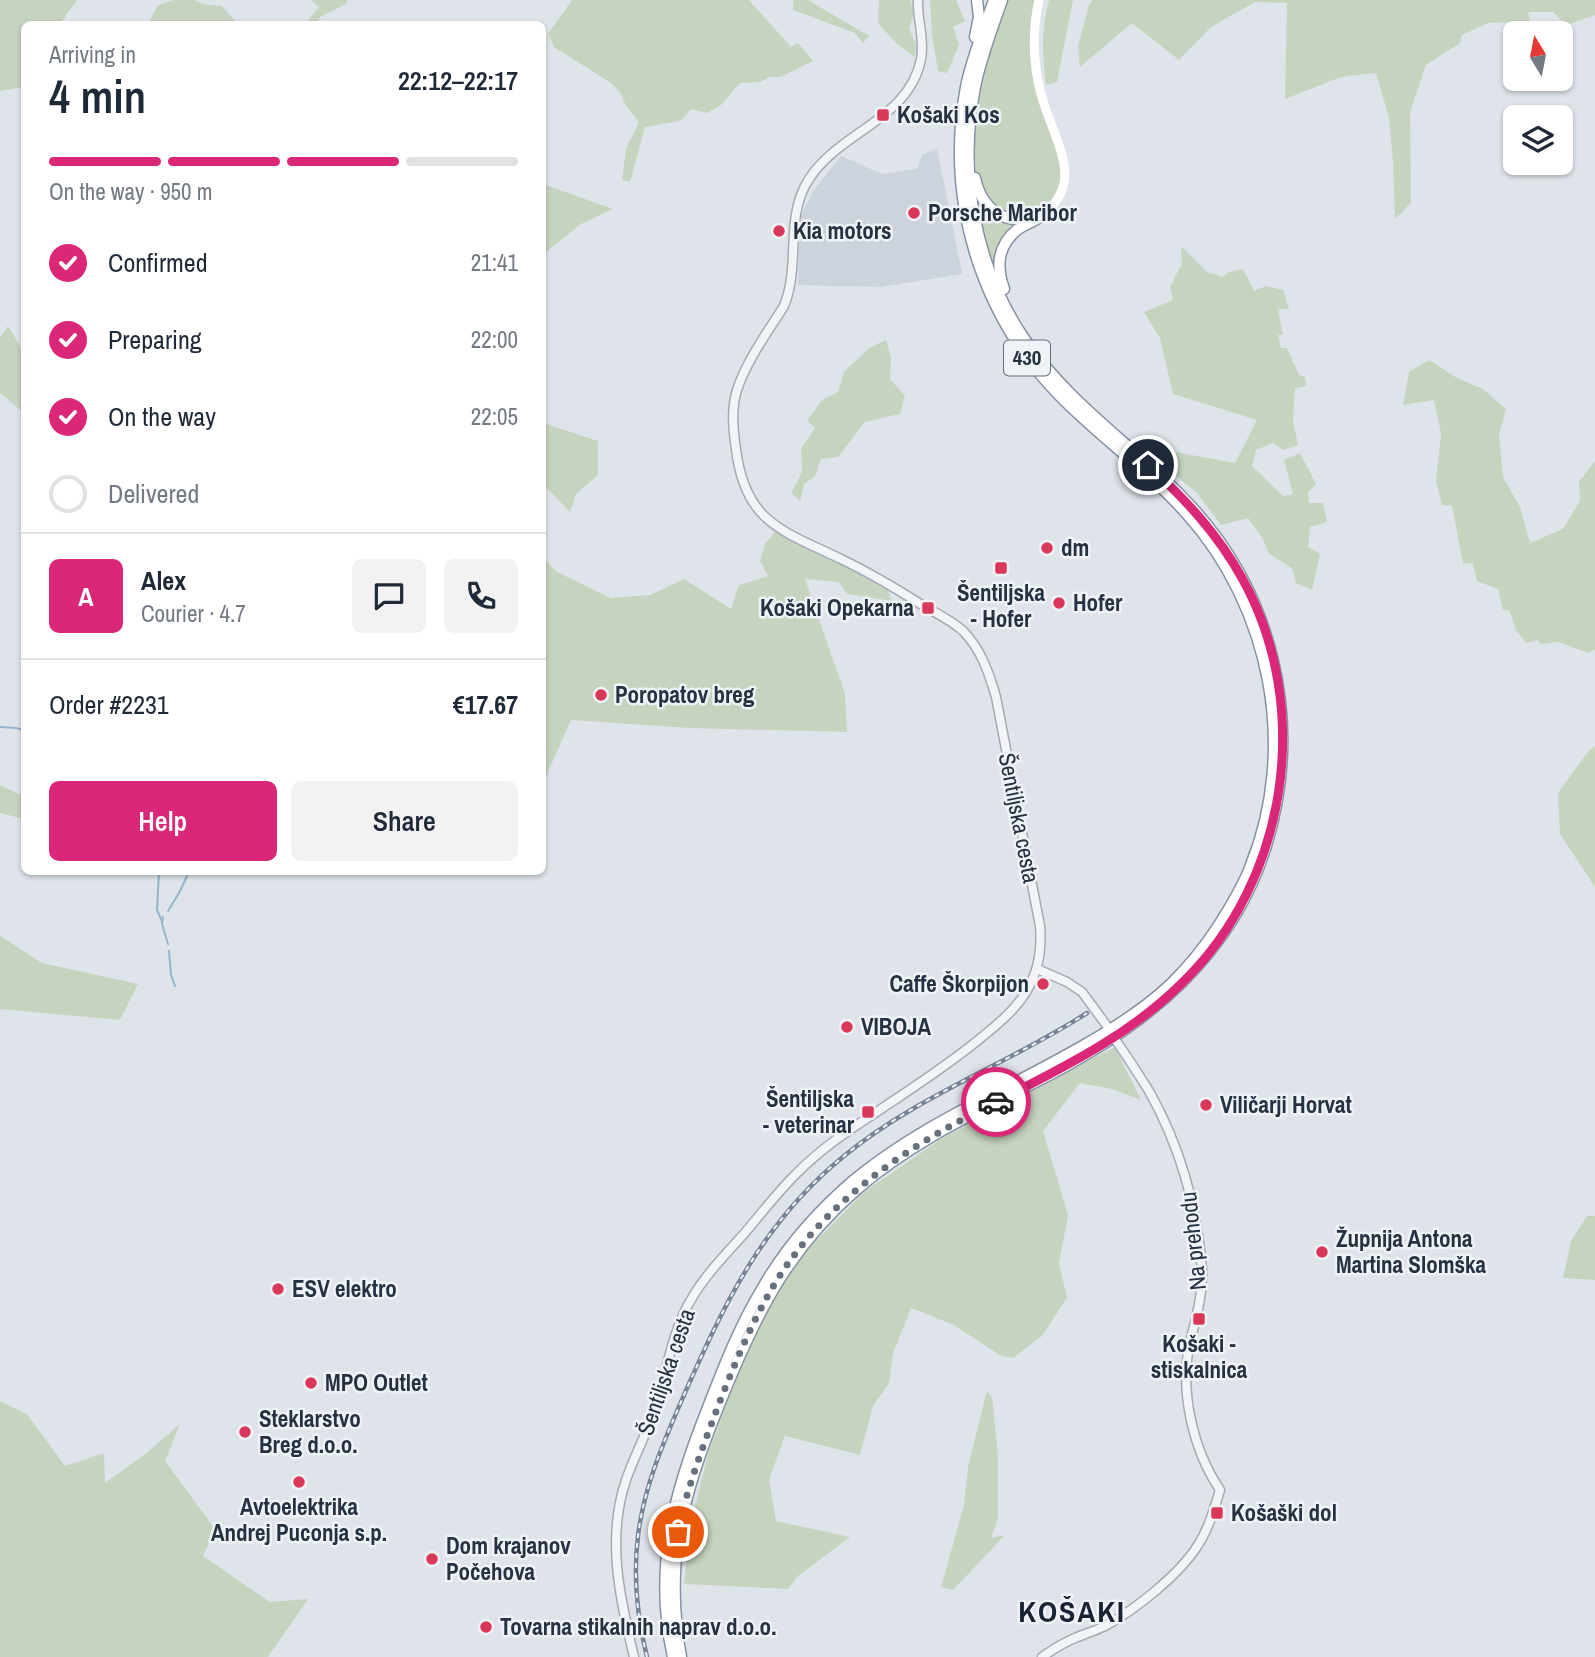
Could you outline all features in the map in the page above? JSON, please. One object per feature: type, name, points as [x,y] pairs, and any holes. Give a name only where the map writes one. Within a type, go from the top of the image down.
[{"type":"highway","points":[[975,52],[974,40],[979,17],[977,0]]},
{"type":"highway","name":"430","points":[[673,1657],[665,1610],[665,1578],[674,1507],[686,1465],[727,1360],[763,1286],[782,1258],[816,1216],[853,1181],[886,1156],[957,1113],[1092,1041],[1143,1008],[1171,984],[1200,952],[1231,907],[1251,865],[1266,816],[1273,768],[1274,729],[1269,682],[1260,645],[1240,596],[1218,556],[1183,509],[1082,418],[1035,369],[1004,323],[973,249],[961,179],[960,136],[966,88],[975,52],[994,0]]},
{"type":"highway","name":"430","points":[[681,1657],[673,1577],[689,1487],[711,1424],[744,1345],[772,1289],[789,1263],[822,1222],[858,1188],[893,1161],[951,1125],[1099,1047],[1158,1006],[1206,957],[1240,908],[1255,878],[1274,819],[1281,779],[1282,720],[1278,680],[1261,621],[1244,580],[1206,524],[1183,497],[1065,390],[1034,353],[1016,327],[989,272],[971,196],[968,158],[975,85],[1002,0]]},
{"type":"highway","points":[[970,128],[977,188],[988,206],[998,215],[1018,219],[1046,212]]},
{"type":"highway","points":[[1016,327],[999,274],[999,259],[1002,250],[1018,229],[1046,212]]},
{"type":"main road","points":[[1039,0],[1035,66],[1042,97],[1062,153],[1066,176],[1060,195],[1046,212]]},
{"type":"street","name":"Šentiljska cesta","points":[[634,1657],[621,1600],[616,1560],[618,1512],[626,1479],[657,1402],[679,1325],[692,1297],[709,1273],[796,1173],[847,1131],[934,1073],[984,1035],[1013,1008],[1026,993],[1041,954],[1040,926],[996,697],[986,666],[970,639],[958,627],[903,593],[773,525],[763,516],[750,495],[740,470],[735,446],[733,410],[742,375],[789,294],[796,215],[801,195],[806,183],[828,157],[887,112],[907,93],[922,57],[917,2]]},
{"type":"street","points":[[1037,969],[1082,992],[1107,1026]]},
{"type":"street","name":"Na prehodu","points":[[1042,1657],[1076,1637],[1102,1628],[1117,1619],[1178,1570],[1199,1544],[1210,1522],[1220,1490],[1205,1465],[1198,1445],[1187,1392],[1189,1344],[1198,1313],[1202,1271],[1195,1214],[1182,1166],[1162,1117],[1117,1042]]},
{"type":"shaded area","points":[[937,148],[962,274],[881,287],[798,285],[800,217],[814,190],[841,156],[882,174],[917,169],[922,155]]},
{"type":"green space","points":[[0,0],[77,0],[62,21],[21,21],[21,88],[0,91]]},
{"type":"green space","points":[[174,0],[195,0],[203,4],[222,6],[235,21],[150,21],[158,5]]},
{"type":"green space","points":[[311,0],[347,0],[346,4],[320,17],[318,21],[307,21],[319,7]]},
{"type":"green space","points":[[572,0],[749,0],[791,47],[798,43],[813,61],[781,77],[740,83],[721,105],[707,113],[691,109],[680,121],[645,127],[630,182],[622,180],[626,149],[639,122],[611,83],[554,47],[548,34]]},
{"type":"green space","points":[[793,0],[808,0],[869,36],[863,43],[855,33],[793,10]]},
{"type":"green space","points":[[879,0],[910,0],[914,13],[909,29],[916,44],[915,57],[897,44],[878,23]]},
{"type":"green space","points":[[930,0],[956,0],[965,21],[953,27],[959,45],[947,73],[938,71]]},
{"type":"green space","points":[[1006,0],[1035,0],[1032,53],[1034,85],[1056,145],[1061,169],[1061,181],[1053,199],[1038,211],[1018,215],[999,211],[986,198],[977,179],[975,155],[980,96]]},
{"type":"green space","points":[[1049,0],[1073,0],[1057,82],[1046,85],[1043,42]]},
{"type":"green space","points":[[1092,0],[1595,0],[1595,15],[1573,23],[1563,21],[1553,12],[1528,12],[1530,21],[1488,23],[1462,35],[1460,43],[1426,65],[1410,112],[1411,203],[1395,219],[1389,118],[1376,73],[1341,77],[1285,99],[1287,3],[1255,2],[1211,27],[1179,60],[1132,23],[1080,67],[1078,46]]},
{"type":"green space","points":[[546,185],[613,209],[581,224],[546,252]]},
{"type":"green space","points":[[975,191],[979,199],[1019,222],[995,273],[982,232]]},
{"type":"green space","points":[[1181,246],[1207,272],[1222,277],[1229,272],[1243,269],[1254,291],[1266,286],[1283,290],[1289,309],[1278,309],[1283,335],[1278,335],[1281,348],[1287,348],[1299,375],[1305,377],[1306,386],[1295,388],[1293,421],[1298,445],[1283,450],[1273,443],[1256,450],[1252,466],[1283,496],[1293,494],[1284,460],[1300,453],[1316,484],[1308,492],[1309,503],[1323,503],[1327,522],[1310,527],[1308,547],[1320,554],[1312,590],[1296,583],[1292,568],[1269,554],[1263,539],[1248,518],[1221,525],[1197,493],[1168,469],[1169,451],[1235,463],[1257,420],[1173,394],[1160,338],[1144,312],[1173,300],[1170,287],[1182,263]]},
{"type":"green space","points":[[8,326],[21,348],[21,410],[0,393],[0,337]]},
{"type":"green space","points":[[886,340],[891,358],[890,379],[905,396],[900,414],[865,422],[838,457],[821,459],[815,476],[804,484],[800,501],[791,493],[802,472],[801,449],[815,428],[807,421],[822,400],[838,392],[844,372],[869,348]]},
{"type":"green space","points":[[1429,360],[1457,378],[1483,389],[1506,409],[1499,435],[1503,477],[1520,507],[1530,543],[1563,529],[1580,501],[1579,482],[1595,461],[1595,650],[1588,653],[1558,642],[1541,644],[1537,640],[1526,643],[1516,630],[1509,610],[1503,610],[1498,589],[1477,581],[1473,564],[1463,563],[1452,506],[1442,505],[1436,481],[1441,433],[1434,400],[1403,405],[1409,372]]},
{"type":"green space","points":[[546,424],[598,441],[598,475],[576,494],[570,512],[546,488]]},
{"type":"green space","points":[[775,532],[887,589],[892,601],[847,594],[839,582],[805,579],[845,694],[847,732],[690,728],[571,720],[546,776],[546,561],[557,572],[611,598],[650,595],[684,579],[731,609],[739,585],[768,576],[760,561],[765,544]]},
{"type":"green space","points":[[1595,746],[1595,887],[1560,834],[1558,793]]},
{"type":"green space","points":[[0,785],[21,795],[21,820],[0,813]]},
{"type":"green space","points":[[0,936],[42,963],[138,984],[120,1020],[0,1009]]},
{"type":"green space","points":[[1115,1047],[1141,1100],[1112,1089],[1080,1083],[1043,1131],[1068,1215],[1059,1263],[1067,1298],[1042,1336],[1013,1358],[1001,1356],[954,1325],[911,1308],[893,1353],[889,1383],[873,1406],[860,1455],[785,1436],[769,1480],[776,1521],[850,1537],[798,1576],[788,1589],[684,1584],[692,1519],[708,1454],[766,1310],[806,1251],[864,1192],[941,1139]]},
{"type":"green space","points":[[1587,1216],[1595,1216],[1595,1280],[1563,1278],[1571,1241]]},
{"type":"green space","points":[[987,1391],[992,1397],[998,1456],[998,1518],[991,1538],[1005,1535],[953,1590],[941,1587],[964,1505],[968,1467]]},
{"type":"green space","points":[[0,1401],[27,1414],[65,1466],[104,1453],[105,1483],[144,1455],[180,1424],[165,1461],[215,1529],[203,1556],[270,1602],[308,1599],[268,1657],[0,1657]]},
{"type":"waterway","points":[[0,727],[21,729]]},
{"type":"waterway","points":[[159,875],[157,910],[162,921]]},
{"type":"waterway","points":[[168,911],[188,875]]},
{"type":"waterway","points":[[163,917],[162,924],[168,944]]},
{"type":"waterway","points":[[169,951],[175,986]]},
{"type":"railway","points":[[647,1657],[638,1612],[636,1567],[641,1517],[650,1482],[669,1429],[699,1361],[749,1265],[791,1208],[816,1181],[872,1135],[932,1098],[1087,1013]]},
{"type":"way so far","points":[[678,1532],[689,1487],[734,1368],[754,1322],[789,1263],[822,1222],[875,1174],[927,1139],[996,1102]]},
{"type":"place","name":"Košaki Kos","points":[[883,115]]},
{"type":"place","name":"Porsche Maribor","points":[[914,213]]},
{"type":"place","name":"Kia motors","points":[[779,231]]},
{"type":"place","name":"dm","points":[[1047,548]]},
{"type":"place","name":"Šentiljska - Hofer","points":[[1001,568]]},
{"type":"place","name":"Hofer","points":[[1059,603]]},
{"type":"place","name":"Košaki Opekarna","points":[[928,608]]},
{"type":"place","name":"Poropatov breg","points":[[601,695]]},
{"type":"place","name":"Caffe Škorpijon","points":[[1043,984]]},
{"type":"place","name":"VIBOJA","points":[[847,1027]]},
{"type":"place","name":"Viličarji Horvat","points":[[1206,1105]]},
{"type":"place","name":"Šentiljska - veterinar","points":[[868,1112]]},
{"type":"place","name":"Župnija Antona Martina Slomška","points":[[1322,1252]]},
{"type":"place","name":"ESV elektro","points":[[278,1289]]},
{"type":"place","name":"Košaki - stiskalnica","points":[[1199,1319]]},
{"type":"place","name":"MPO Outlet","points":[[311,1383]]},
{"type":"place","name":"Steklarstvo Breg d.o.o.","points":[[245,1432]]},
{"type":"place","name":"Avtoelektrika Andrej Puconja s.p.","points":[[299,1482]]},
{"type":"place","name":"Košaški dol","points":[[1217,1513]]},
{"type":"place","name":"Dom krajanov Počehova","points":[[432,1559]]},
{"type":"place","name":"Tovarna stikalnih naprav d.o.o.","points":[[486,1627]]},
{"type":"district","name":"KOŠAKI","points":[[1072,1612]]},
{"type":"route","points":[[996,1102],[1099,1047],[1158,1006],[1184,982],[1223,935],[1240,908],[1255,878],[1274,819],[1282,769],[1282,720],[1278,680],[1258,611],[1244,580],[1206,524],[1183,497],[1148,465]]}]
